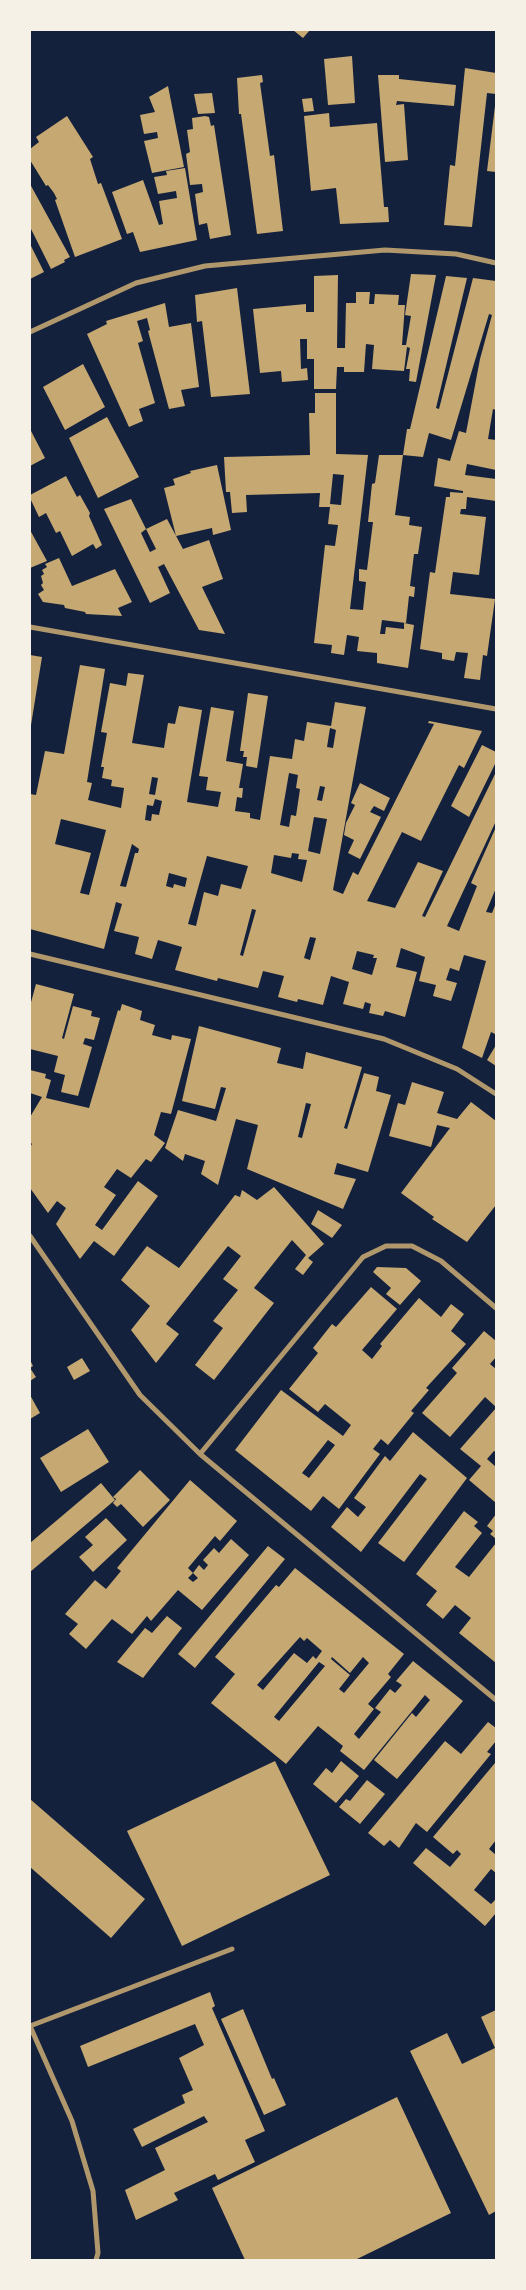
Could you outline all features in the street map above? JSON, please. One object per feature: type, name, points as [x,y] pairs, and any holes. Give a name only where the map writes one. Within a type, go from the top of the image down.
[{"type":"street","points":[[30,332],[136,283],[205,266],[385,250],[456,254],[496,263]]},
{"type":"street","points":[[30,627],[496,709]]},
{"type":"street","points":[[30,954],[384,1039],[457,1069],[496,1094]]},
{"type":"street","points":[[30,1236],[140,1395],[200,1454],[496,1700]]},
{"type":"street","points":[[200,1454],[363,1257],[370,1253],[386,1246],[412,1246],[441,1261],[496,1308]]},
{"type":"street","points":[[96,2260],[98,2253],[94,2191],[72,2121],[30,2026],[232,1949]]},
{"type":"building","points":[[293,30],[310,30],[303,38]]},
{"type":"building","points":[[352,56],[355,103],[328,105],[324,59]]},
{"type":"building","points":[[465,68],[496,73],[496,94],[487,93],[472,227],[444,225],[450,165],[455,166]]},
{"type":"building","points":[[262,75],[263,82],[260,83],[270,156],[274,155],[283,231],[257,234],[241,114],[239,114],[237,78]]},
{"type":"building","points":[[378,75],[399,75],[399,79],[456,85],[454,106],[397,101],[396,105],[404,104],[408,160],[385,162]]},
{"type":"building","points":[[168,86],[184,167],[152,173],[144,141],[158,138],[157,132],[144,134],[140,115],[155,112],[149,97]]},
{"type":"building","points":[[212,93],[215,113],[198,114],[194,94]]},
{"type":"building","points":[[312,98],[314,111],[304,112],[302,99]]},
{"type":"building","points":[[496,106],[496,172],[487,171]]},
{"type":"building","points":[[329,113],[330,127],[377,123],[384,207],[388,207],[389,222],[340,224],[336,188],[311,191],[304,116]]},
{"type":"building","points":[[67,116],[93,157],[90,159],[98,184],[101,183],[122,239],[75,257],[55,200],[57,199],[48,185],[46,186],[30,160],[30,149],[39,142],[36,137]]},
{"type":"building","points":[[209,117],[211,126],[214,125],[231,235],[210,239],[207,223],[199,225],[195,194],[203,192],[202,184],[190,185],[186,154],[190,152],[187,130],[193,129],[192,118]]},
{"type":"building","points":[[185,168],[197,240],[140,252],[133,232],[127,234],[112,192],[143,180],[159,225],[163,224],[159,201],[177,198],[176,191],[158,194],[154,177],[167,175],[166,171]]},
{"type":"building","points":[[30,184],[70,257],[64,260],[65,262],[51,269],[30,227]]},
{"type":"building","points":[[30,244],[44,272],[30,279]]},
{"type":"building","points":[[411,274],[436,275],[416,382],[409,381],[410,369],[406,369],[410,348],[407,347],[404,371],[372,369],[374,345],[366,344],[364,372],[344,372],[344,367],[337,367],[336,389],[314,389],[314,359],[307,359],[307,339],[300,339],[301,369],[307,368],[308,380],[282,382],[281,371],[260,373],[253,309],[306,304],[306,312],[314,312],[314,276],[338,275],[337,348],[345,348],[346,303],[356,303],[356,292],[370,292],[369,304],[374,304],[375,294],[399,295],[398,305],[405,305],[402,345],[406,345],[411,316],[405,315]]},
{"type":"building","points":[[446,276],[467,278],[436,408],[439,409],[473,278],[496,281],[496,410],[493,409],[488,439],[496,440],[496,470],[467,464],[465,475],[496,479],[496,501],[467,497],[466,509],[461,509],[460,514],[486,517],[479,575],[453,572],[450,594],[495,599],[487,656],[483,655],[480,680],[464,678],[468,653],[456,652],[454,661],[442,659],[442,653],[420,649],[430,572],[435,573],[446,497],[450,497],[450,492],[463,493],[463,491],[434,486],[438,458],[450,461],[459,431],[466,433],[480,359],[492,315],[489,314],[451,440],[429,433],[423,457],[403,455],[407,429],[410,429]]},
{"type":"building","points":[[237,288],[250,394],[211,397],[202,321],[197,322],[195,295]]},
{"type":"building","points":[[165,303],[169,327],[191,323],[199,387],[181,390],[185,406],[169,409],[148,331],[150,330],[147,318],[137,321],[143,341],[138,343],[155,403],[139,409],[143,421],[129,427],[87,334],[107,324],[106,321]]},
{"type":"building","points":[[83,364],[105,407],[65,430],[43,387]]},
{"type":"building","points":[[315,393],[336,393],[336,454],[368,455],[350,609],[363,610],[366,582],[359,581],[359,569],[367,570],[373,522],[368,522],[372,484],[375,483],[379,455],[403,455],[395,515],[410,517],[409,525],[422,527],[418,554],[414,554],[410,586],[415,587],[414,597],[409,596],[406,623],[382,620],[380,634],[385,634],[386,627],[404,629],[404,623],[414,625],[408,668],[377,663],[377,653],[357,651],[359,637],[347,635],[344,655],[331,653],[332,645],[314,643],[325,545],[335,546],[338,525],[328,524],[330,507],[319,507],[320,493],[246,495],[247,512],[232,513],[230,492],[226,492],[224,457],[310,455],[309,413],[315,413]],"holes":[[[333,474],[344,475],[341,505],[330,504]]]},
{"type":"building","points":[[107,417],[139,477],[98,498],[69,438]]},
{"type":"building","points":[[30,429],[45,458],[30,466]]},
{"type":"building","points":[[217,465],[231,530],[213,535],[212,528],[176,536],[164,488],[175,485],[173,479],[191,473],[190,471]]},
{"type":"building","points":[[66,476],[77,497],[80,495],[90,513],[89,516],[102,545],[96,549],[93,544],[72,556],[60,531],[56,533],[46,513],[39,517],[30,498],[30,495]]},
{"type":"building","points":[[131,499],[146,529],[167,519],[183,549],[209,540],[223,579],[202,587],[225,634],[199,630],[164,564],[158,567],[170,593],[150,603],[104,509]],"holes":[[[146,529],[156,549],[150,552],[141,533]]]},
{"type":"building","points":[[30,530],[47,561],[30,568]]},
{"type":"building","points":[[59,558],[72,586],[115,569],[132,602],[118,608],[122,616],[86,614],[85,612],[65,608],[64,605],[43,602],[38,594],[44,590],[41,585],[43,583],[41,576],[44,574],[42,570],[47,567],[45,564]]},
{"type":"building","points":[[30,655],[42,657],[31,725],[30,725]]},
{"type":"building","points":[[80,665],[105,669],[87,782],[92,783],[88,800],[121,808],[124,788],[111,786],[112,780],[102,778],[104,767],[101,767],[107,733],[101,732],[110,683],[126,686],[128,673],[144,675],[132,743],[164,748],[168,723],[175,724],[179,706],[202,710],[187,802],[218,807],[221,792],[206,790],[208,777],[199,776],[211,707],[234,711],[226,761],[243,764],[239,788],[243,788],[242,798],[237,797],[235,811],[250,813],[250,818],[260,820],[270,756],[292,759],[295,739],[304,741],[307,722],[331,726],[335,702],[366,707],[333,890],[343,894],[353,872],[358,875],[434,724],[428,723],[429,721],[482,731],[464,768],[459,765],[421,841],[402,832],[367,901],[395,908],[418,862],[443,871],[422,916],[425,917],[496,772],[496,821],[447,926],[459,931],[477,886],[471,883],[496,827],[496,888],[486,912],[492,913],[496,903],[496,1030],[495,1034],[491,1032],[482,1058],[462,1048],[486,961],[464,955],[459,971],[450,968],[446,980],[457,983],[451,1001],[433,996],[436,985],[419,981],[425,957],[401,948],[396,967],[417,972],[405,1017],[385,1011],[383,1016],[369,1013],[371,1004],[365,1002],[363,1009],[343,1004],[349,982],[331,976],[323,1005],[298,999],[297,1002],[278,997],[284,976],[263,971],[258,988],[218,978],[217,981],[175,970],[182,947],[158,940],[152,959],[135,954],[139,937],[114,931],[122,904],[116,902],[104,949],[30,929],[30,794],[36,795],[45,751],[64,754]],"holes":[[[330,728],[336,730],[333,748],[327,747]],[[289,773],[298,775],[296,788],[300,789],[296,816],[291,815],[289,827],[280,825]],[[152,777],[158,778],[155,795],[149,794]],[[320,786],[325,787],[322,801],[317,800]],[[155,799],[162,801],[159,815],[152,814],[151,821],[145,820],[147,805],[153,806]],[[314,817],[327,819],[320,854],[308,851]],[[61,819],[106,830],[89,895],[80,893],[91,853],[55,844]],[[132,844],[139,849],[138,853],[135,853],[126,887],[120,886]],[[292,853],[299,854],[298,859],[307,860],[302,882],[271,873],[274,855],[291,858]],[[207,856],[248,866],[241,889],[221,884],[218,896],[204,892],[196,926],[188,924]],[[169,873],[187,878],[185,887],[174,884],[173,888],[166,886]],[[252,909],[256,910],[243,956],[240,955]],[[310,937],[316,938],[310,960],[304,958]],[[357,951],[374,955],[373,958],[377,958],[372,975],[352,969]]]},
{"type":"building","points":[[248,693],[268,696],[257,768],[246,766],[247,757],[243,757],[244,751],[240,751]]},
{"type":"building","points":[[482,745],[496,752],[496,762],[469,817],[451,806]]},
{"type":"building","points":[[360,783],[390,798],[384,811],[374,806],[370,812],[381,817],[360,859],[348,853],[354,840],[344,835],[346,823],[355,805],[351,803]]},
{"type":"building","points":[[36,984],[74,994],[62,1038],[64,1039],[73,1006],[92,1011],[91,1016],[100,1018],[94,1040],[85,1038],[83,1044],[92,1047],[78,1096],[61,1092],[65,1075],[54,1072],[58,1056],[30,1049],[30,1006]]},
{"type":"building","points":[[122,1004],[142,1011],[140,1020],[155,1025],[152,1035],[171,1040],[172,1035],[191,1039],[171,1114],[161,1112],[154,1135],[165,1143],[151,1162],[146,1159],[131,1178],[117,1169],[104,1187],[116,1195],[95,1225],[102,1230],[138,1181],[158,1196],[114,1256],[94,1241],[80,1259],[56,1224],[66,1208],[57,1201],[48,1213],[30,1188],[30,1147],[32,1144],[30,1142],[30,1117],[42,1097],[30,1093],[30,1070],[46,1074],[45,1078],[51,1080],[46,1098],[89,1108],[118,1010],[120,1011]]},
{"type":"building","points":[[199,1026],[281,1048],[277,1063],[303,1069],[306,1052],[362,1067],[344,1128],[347,1129],[364,1073],[379,1077],[376,1091],[391,1095],[368,1172],[337,1163],[334,1174],[356,1179],[343,1209],[247,1169],[258,1125],[236,1119],[218,1185],[201,1174],[205,1161],[185,1154],[183,1161],[165,1148],[178,1110],[216,1121],[226,1088],[221,1087],[215,1109],[182,1101]],"holes":[[[306,1103],[311,1104],[302,1138],[298,1137]]]},
{"type":"building","points":[[496,1045],[496,1066],[487,1060]]},
{"type":"building","points":[[412,1082],[444,1092],[437,1113],[457,1119],[471,1102],[496,1121],[496,1205],[467,1242],[432,1219],[434,1217],[401,1193],[450,1128],[437,1125],[431,1147],[389,1136],[398,1103],[405,1105]]},
{"type":"building","points":[[274,1187],[324,1244],[308,1258],[313,1262],[303,1275],[295,1269],[306,1255],[292,1240],[254,1288],[274,1303],[214,1380],[195,1365],[223,1328],[213,1321],[238,1290],[223,1279],[241,1256],[228,1246],[166,1324],[179,1334],[156,1363],[131,1330],[150,1306],[121,1280],[147,1246],[179,1268],[235,1195],[240,1197],[242,1190],[257,1200]]},
{"type":"building","points":[[318,1210],[342,1225],[332,1238],[311,1224]]},
{"type":"building","points":[[377,1267],[406,1268],[421,1281],[400,1305],[386,1294],[391,1288],[373,1272]]},
{"type":"building","points":[[371,1287],[397,1309],[362,1350],[372,1359],[382,1346],[380,1344],[419,1298],[441,1317],[451,1304],[464,1314],[451,1331],[466,1344],[426,1388],[429,1390],[411,1411],[414,1413],[388,1445],[381,1439],[373,1449],[380,1454],[339,1509],[323,1496],[311,1511],[235,1450],[281,1390],[343,1436],[351,1425],[325,1404],[318,1412],[289,1389],[318,1353],[313,1348],[332,1324],[336,1327]],"holes":[[[328,1440],[335,1445],[309,1478],[302,1473]]]},
{"type":"building","points":[[484,1331],[496,1341],[496,1357],[490,1364],[496,1369],[496,1407],[485,1397],[450,1437],[422,1413],[457,1373],[452,1368]]},
{"type":"building","points":[[82,1358],[90,1371],[74,1380],[67,1367]]},
{"type":"building","points":[[30,1368],[36,1377],[30,1381]]},
{"type":"building","points":[[30,1395],[40,1413],[30,1419]]},
{"type":"building","points":[[496,1408],[496,1452],[494,1451],[487,1459],[496,1467],[496,1503],[469,1480],[481,1466],[460,1449]]},
{"type":"building","points":[[88,1429],[109,1462],[61,1492],[40,1458]]},
{"type":"building","points":[[413,1432],[467,1478],[404,1562],[378,1543],[427,1479],[420,1474],[361,1552],[331,1527],[347,1507],[358,1517],[366,1507],[354,1498],[385,1456],[390,1461]]},
{"type":"building","points":[[140,1470],[170,1500],[143,1527],[121,1504],[117,1507],[113,1503],[117,1498],[113,1497]]},
{"type":"building","points":[[190,1480],[237,1521],[220,1541],[215,1536],[188,1568],[193,1573],[199,1565],[204,1570],[208,1565],[203,1560],[214,1548],[219,1553],[231,1539],[249,1555],[202,1610],[178,1590],[151,1621],[147,1616],[132,1634],[112,1619],[86,1649],[69,1634],[78,1624],[65,1614],[95,1580],[106,1589],[121,1571],[117,1568]],"holes":[[[193,1573],[198,1578],[193,1582],[188,1578]]]},
{"type":"building","points":[[101,1483],[115,1500],[30,1572],[30,1543]]},
{"type":"building","points":[[464,1511],[478,1522],[474,1526],[482,1533],[455,1567],[469,1577],[496,1543],[496,1663],[459,1633],[471,1618],[455,1605],[443,1619],[426,1605],[437,1591],[416,1574]]},
{"type":"building","points":[[496,1514],[496,1539],[490,1534],[493,1531],[487,1526]]},
{"type":"building","points":[[106,1518],[127,1540],[93,1572],[79,1557],[93,1545],[85,1537]]},
{"type":"building","points":[[268,1546],[285,1559],[195,1668],[178,1654]]},
{"type":"building","points":[[295,1568],[404,1654],[388,1674],[391,1677],[368,1704],[374,1709],[354,1734],[359,1739],[381,1712],[375,1708],[390,1689],[395,1693],[402,1685],[396,1681],[413,1661],[463,1701],[397,1779],[374,1760],[412,1713],[416,1717],[430,1700],[425,1695],[364,1770],[340,1751],[343,1746],[318,1726],[286,1764],[211,1703],[235,1674],[215,1657],[276,1585],[279,1587]],"holes":[[[300,1637],[304,1641],[307,1638],[322,1651],[316,1659],[313,1656],[307,1663],[294,1653],[263,1690],[257,1685]],[[332,1657],[350,1673],[363,1657],[369,1663],[344,1693],[339,1689],[350,1675],[331,1659]],[[319,1662],[325,1666],[279,1721],[274,1717]]]},
{"type":"building","points":[[167,1616],[182,1628],[143,1678],[117,1662],[145,1628],[152,1633]]},
{"type":"building","points":[[488,1722],[496,1728],[496,1741],[487,1752],[491,1754],[427,1832],[416,1823],[399,1848],[390,1840],[384,1846],[368,1833],[445,1741],[461,1754]]},
{"type":"building","points":[[275,1761],[330,1875],[182,1946],[127,1831]]},
{"type":"building","points":[[341,1761],[359,1776],[336,1803],[313,1784],[326,1768],[332,1773]]},
{"type":"building","points":[[495,1763],[496,1840],[489,1849],[496,1855],[496,1873],[491,1869],[474,1890],[491,1904],[496,1899],[496,1913],[485,1926],[413,1863],[426,1848],[450,1867],[461,1854],[457,1850],[453,1854],[433,1837]]},
{"type":"building","points":[[367,1780],[385,1794],[360,1824],[339,1807],[346,1799],[350,1801]]},
{"type":"building","points":[[30,1799],[145,1899],[111,1938],[30,1867]]},
{"type":"building","points":[[210,1992],[215,2006],[212,2008],[265,2131],[245,2140],[255,2162],[218,2180],[215,2174],[174,2193],[178,2200],[136,2220],[125,2190],[165,2170],[155,2148],[208,2122],[204,2116],[142,2147],[133,2129],[185,2103],[182,2095],[193,2090],[179,2058],[204,2045],[195,2024],[88,2067],[80,2046]]},
{"type":"building","points":[[243,2009],[272,2079],[274,2078],[286,2105],[264,2115],[221,2019]]},
{"type":"building","points":[[496,2010],[496,2211],[489,2215],[410,2051],[447,2033],[462,2064],[495,2048],[481,2017]]},
{"type":"building","points":[[397,2097],[451,2213],[355,2260],[245,2260],[212,2188]]}]
